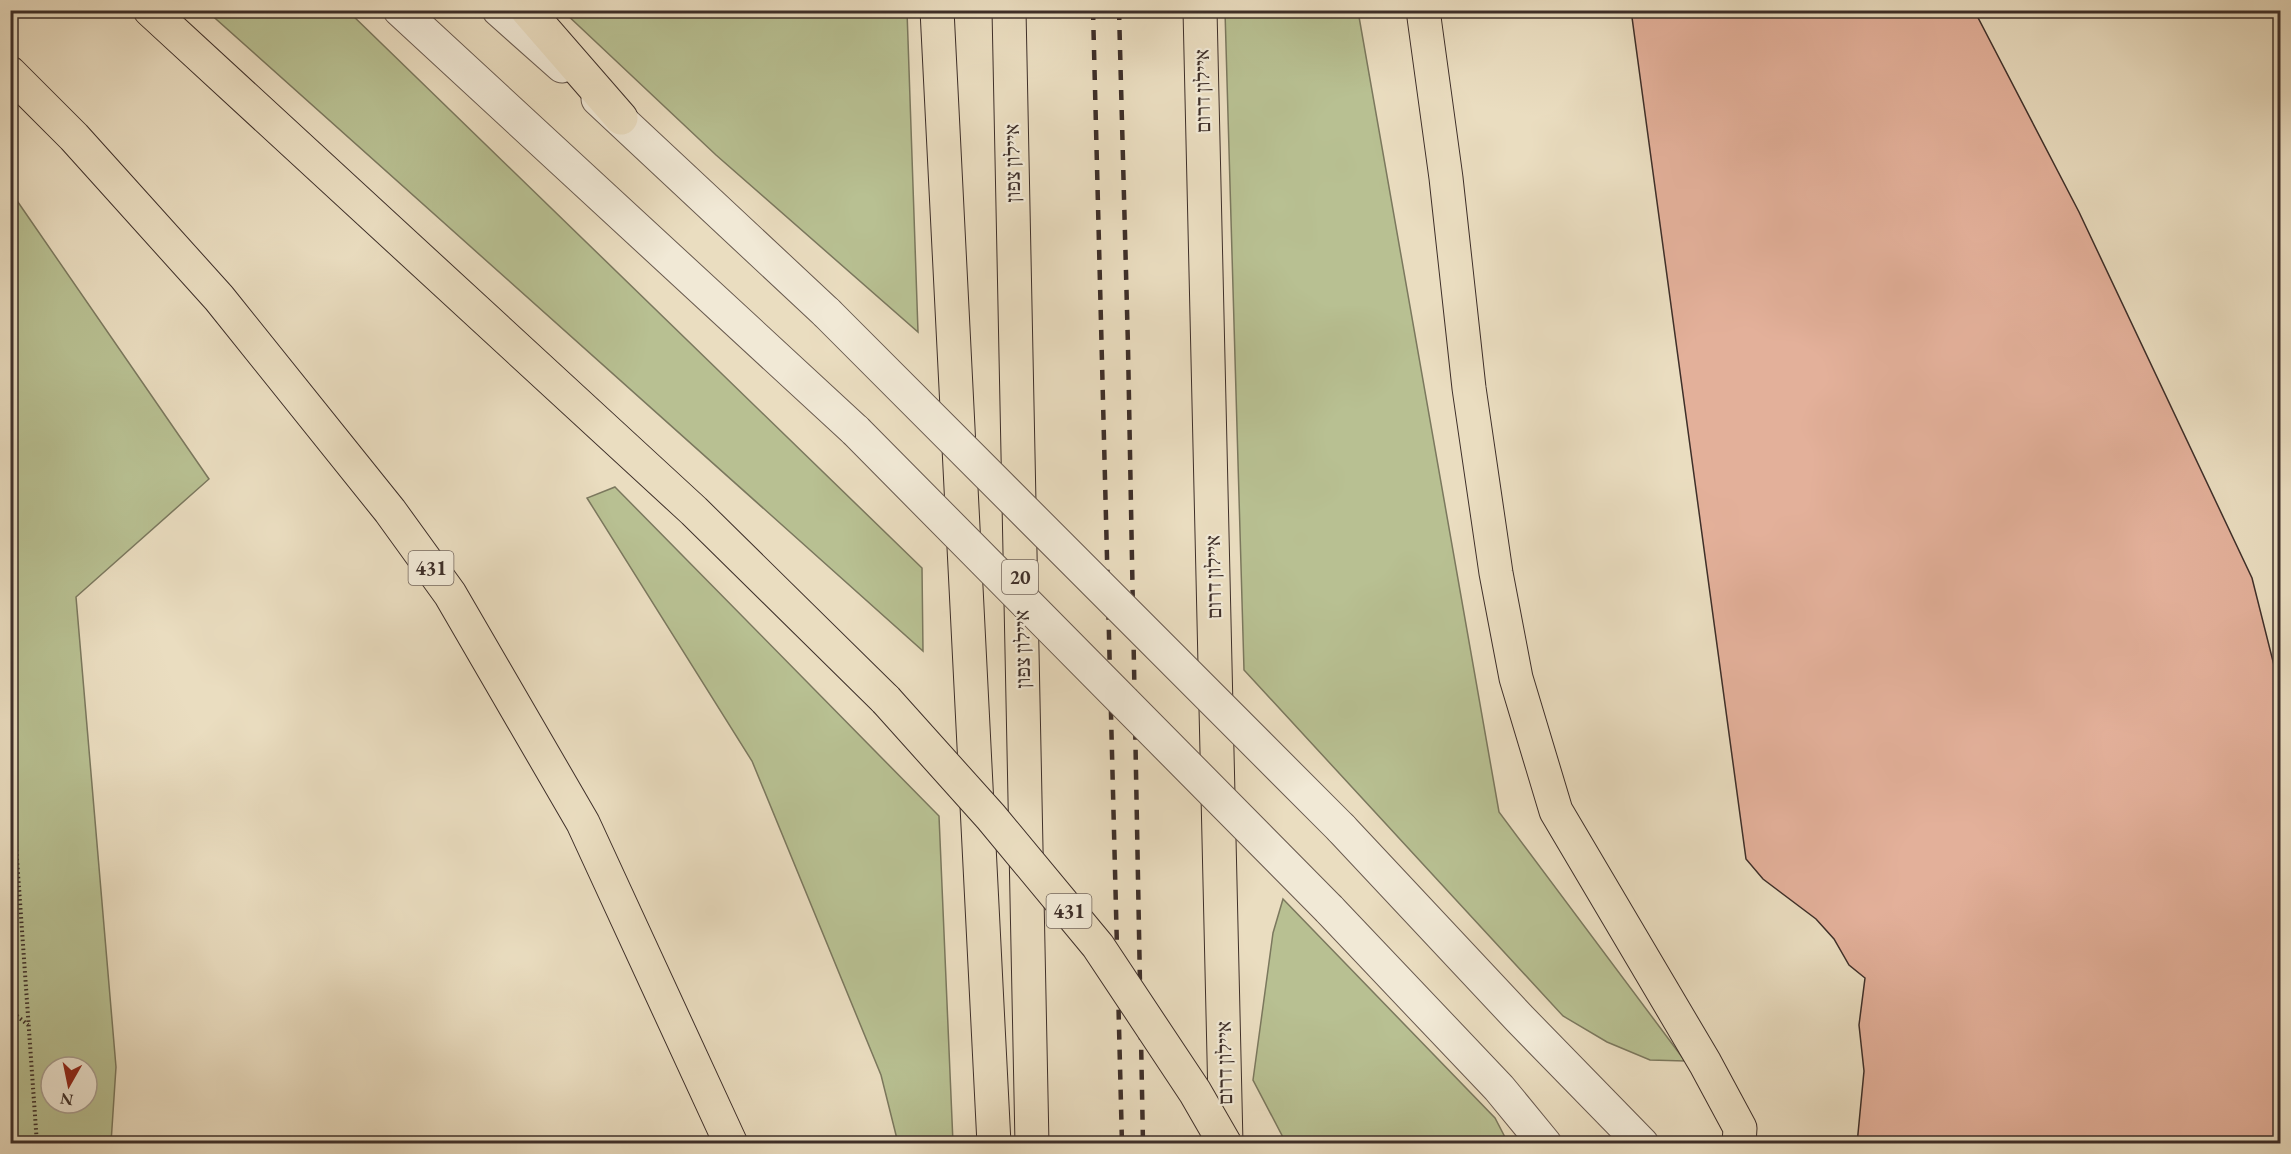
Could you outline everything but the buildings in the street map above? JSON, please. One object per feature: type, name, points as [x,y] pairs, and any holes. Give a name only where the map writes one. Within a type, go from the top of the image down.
[{"type":"highway","name":"431","points":[[150,10],[694,511],[886,700],[992,817],[1098,946],[1195,1092],[1225,1143]]},
{"type":"highway","points":[[527,10],[621,118]]},
{"type":"highway","points":[[937,10],[994,1143]]},
{"type":"highway","name":"איילון צפון","points":[[1009,10],[1032,1143]]},
{"type":"highway","name":"איילון דרום","points":[[1200,10],[1225,1143]]},
{"type":"highway","points":[[1423,10],[1446,178],[1469,388],[1497,573],[1516,678],[1556,811],[1705,1063],[1740,1128],[1739,1143]]},
{"type":"highway","name":"431","points":[[10,73],[74,137],[219,298],[390,511],[450,594],[583,824],[731,1143]]},
{"type":"street","points":[[400,10],[856,431],[1329,909],[1499,1088],[1545,1143]]},
{"type":"street","points":[[499,10],[621,118],[827,313],[1341,828],[1520,1019],[1642,1143]]},
{"type":"path","points":[[10,625],[14,691],[16,845],[37,1143]]},
{"type":"path","points":[[10,876],[18,883]]},
{"type":"path","points":[[10,1010],[29,1025]]},
{"type":"green space","points":[[207,11],[348,11],[922,568],[923,651]]},
{"type":"green space","points":[[563,11],[907,11],[918,332],[716,155]]},
{"type":"green space","points":[[1225,11],[1358,11],[1499,812],[1685,1061],[1650,1060],[1607,1042],[1563,1016],[1244,670]]},
{"type":"green space","points":[[11,192],[209,479],[76,597],[116,1067],[111,1143],[11,1143]]},
{"type":"green space","points":[[615,487],[939,816],[953,1143],[898,1143],[881,1075],[752,761],[587,498]]},
{"type":"green space","points":[[1283,899],[1495,1118],[1508,1143],[1286,1143],[1253,1080],[1273,933]]},
{"type":"railway","points":[[1093,10],[1122,1144]]},
{"type":"railway","points":[[1119,10],[1128,347],[1143,1144]]}]
